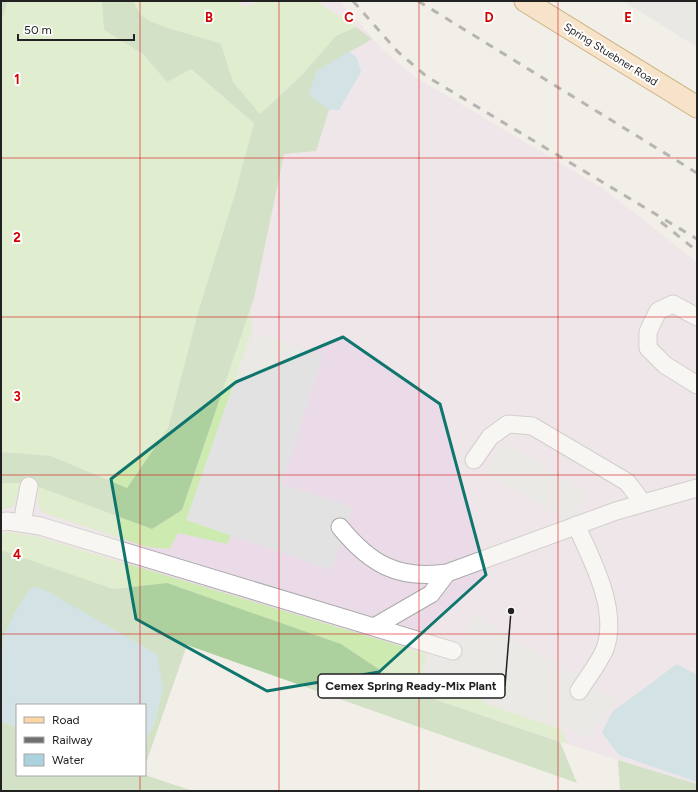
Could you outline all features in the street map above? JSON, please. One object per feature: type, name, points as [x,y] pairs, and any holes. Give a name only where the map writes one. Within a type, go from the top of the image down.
[{"type":"main road","name":"Spring Stuebner Road","points":[[525,1],[697,107]]},
{"type":"lane","points":[[697,317],[674,304],[658,311],[648,332],[648,348],[665,365],[697,385]]},
{"type":"lane","points":[[474,460],[490,437],[508,424],[532,426],[627,482],[643,503]]},
{"type":"lane","points":[[22,523],[29,486]]},
{"type":"lane","points":[[340,527],[353,544],[378,563],[406,574],[427,576],[447,573],[616,510],[697,488]]},
{"type":"lane","points":[[1,522],[40,526],[453,651]]},
{"type":"lane","points":[[576,525],[599,576],[609,618],[605,648],[579,691]]},
{"type":"lane","points":[[374,627],[431,594],[447,573]]},
{"type":"highlighted area","points":[[343,337],[440,404],[486,575],[379,672],[267,691],[136,619],[111,479],[236,382]]},
{"type":"shaded area","points":[[1,1],[340,1],[385,52],[417,78],[604,189],[697,262],[697,784],[560,742],[1,552]]},
{"type":"shaded area","points":[[623,1],[697,1],[697,47]]},
{"type":"shaded area","points":[[252,331],[323,355],[282,484],[353,507],[332,570],[186,520]]},
{"type":"shaded area","points":[[503,442],[589,493],[571,523],[485,473]]},
{"type":"shaded area","points":[[473,614],[618,701],[594,727],[592,738],[492,706],[449,683],[422,674],[427,654],[446,660],[460,641]]},
{"type":"green space","points":[[1,1],[8,1],[1,22]]},
{"type":"green space","points":[[8,1],[102,1],[104,30],[143,54],[167,81],[190,69],[254,123],[235,194],[199,309],[168,428],[127,488],[51,456],[1,452],[1,22]]},
{"type":"green space","points":[[102,1],[133,1],[141,15],[155,23],[221,44],[233,82],[260,114],[301,76],[336,36],[356,27],[372,39],[317,71],[309,95],[329,110],[316,151],[284,154],[254,298],[182,510],[152,529],[39,487],[21,483],[1,483],[1,452],[51,456],[127,488],[168,428],[199,309],[235,194],[254,123],[191,69],[167,82],[143,54],[104,30]]},
{"type":"green space","points":[[133,1],[239,1],[243,7],[261,1],[316,1],[356,27],[336,37],[301,76],[260,114],[233,82],[221,44],[155,23],[141,15]]},
{"type":"green space","points":[[251,307],[252,331],[187,520],[231,535],[227,544],[178,533],[170,549],[147,547],[44,513],[41,510],[38,498],[39,487],[152,529],[182,510]]},
{"type":"green space","points":[[1,483],[21,483],[14,506],[1,511]]},
{"type":"green space","points":[[9,532],[38,537],[427,654],[422,674],[449,683],[492,706],[561,729],[568,744],[413,692],[341,644],[167,583],[113,589],[1,552],[1,533]]},
{"type":"green space","points":[[4,551],[113,589],[167,583],[341,644],[413,692],[560,742],[577,783],[187,645],[146,763],[146,739],[153,727],[163,689],[4,637],[1,662],[1,552]]},
{"type":"green space","points":[[1,719],[4,723],[16,727],[16,776],[146,775],[193,791],[1,791]]},
{"type":"green space","points":[[618,760],[697,784],[697,791],[620,791]]},
{"type":"water","points":[[349,51],[357,58],[361,72],[339,110],[329,110],[309,95],[317,71]]},
{"type":"water","points":[[32,587],[43,589],[157,654],[163,689],[153,727],[146,739],[146,704],[16,704],[16,727],[4,723],[1,719],[1,668],[4,638],[16,611]]},
{"type":"water","points":[[677,664],[697,675],[697,782],[619,755],[602,733],[612,712]]},
{"type":"railway","points":[[353,1],[397,51],[426,76],[697,239]]},
{"type":"railway","points":[[418,1],[697,173]]},
{"type":"railway","points":[[661,222],[697,251]]},
{"type":"place","name":"Cemex Spring Ready-Mix Plant","points":[[511,611]]}]
